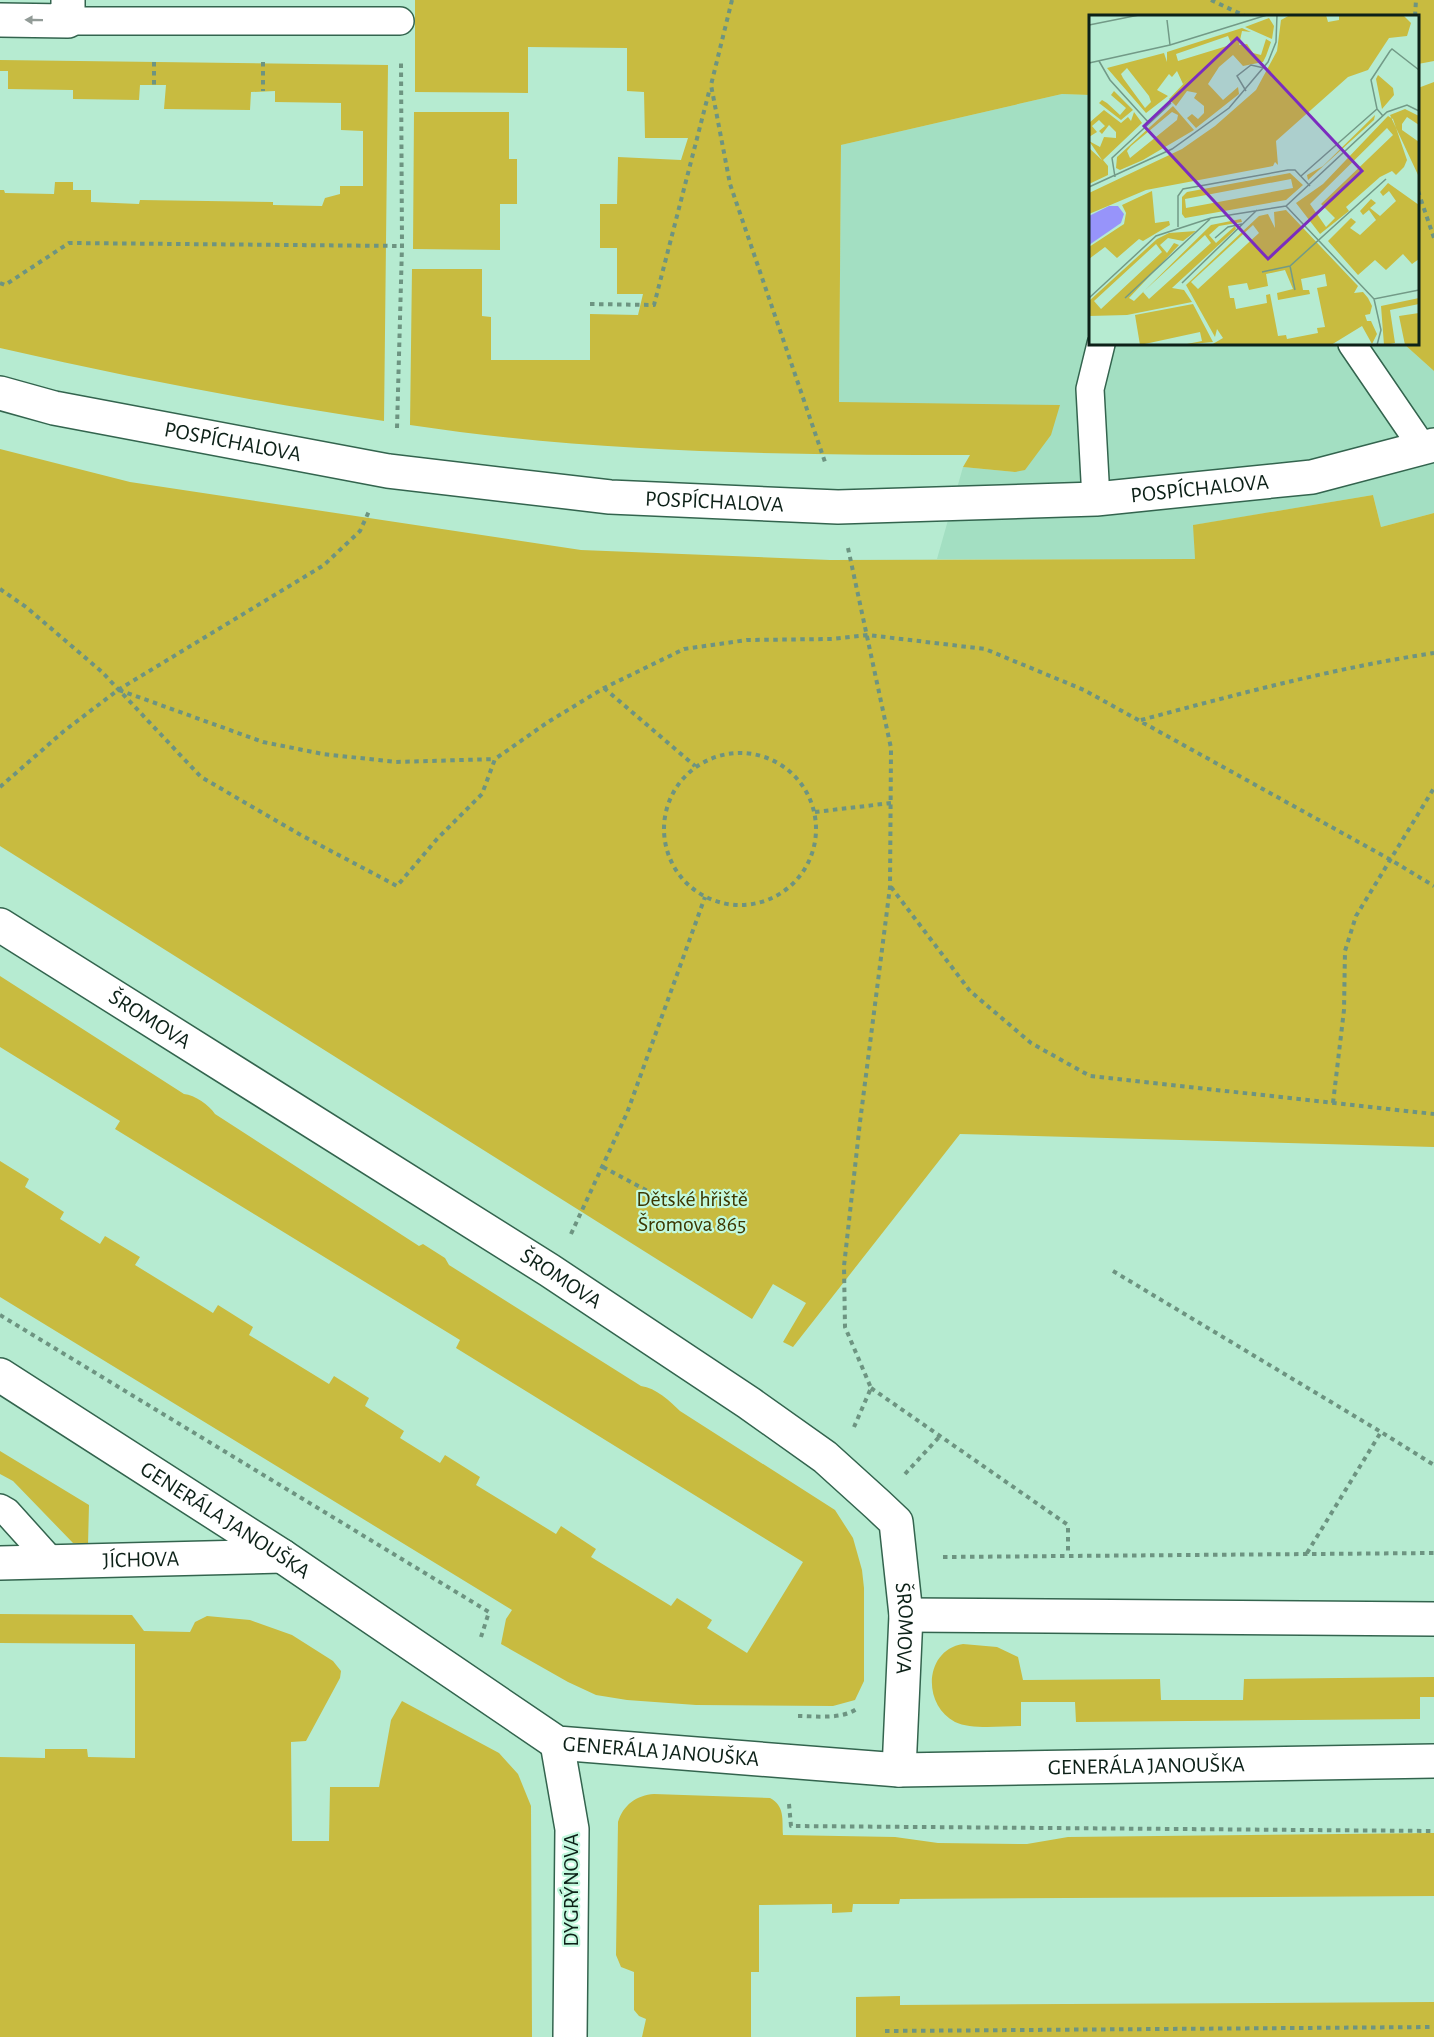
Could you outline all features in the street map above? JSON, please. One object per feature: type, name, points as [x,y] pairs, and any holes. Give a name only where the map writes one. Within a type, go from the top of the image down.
[{"type":"street","points":[[0,20],[68,10]]},
{"type":"street","name":"POSPÍCHALOVA","points":[[0,393],[54,408],[388,471],[610,497],[838,507],[1096,499],[1312,477],[1429,446]]},
{"type":"street","name":"ŠROMOVA","points":[[0,925],[549,1270],[749,1403],[837,1466],[878,1504],[896,1522],[906,1615],[899,1770]]},
{"type":"street","name":"GENERÁLA JANOUŠKA","points":[[0,1375],[282,1556],[557,1743],[899,1770],[1434,1761]]},
{"type":"street","name":"JÍCHOVA","points":[[0,1563],[282,1556]]},
{"type":"street","points":[[906,1615],[1434,1618]]},
{"type":"street","name":"DYGRÝNOVA","points":[[557,1743],[572,1829],[570,2037]]},
{"type":"lane","points":[[68,10],[400,21]]},
{"type":"lane","points":[[1096,499],[1090,389],[1101,345]]},
{"type":"lane","points":[[1353,345],[1429,446]]},
{"type":"lane","points":[[0,1508],[7,1512],[52,1562]]},
{"type":"path","points":[[590,304],[654,306],[732,0]]},
{"type":"path","points":[[1211,0],[1243,15]]},
{"type":"path","points":[[1415,15],[1416,0]]},
{"type":"path","points":[[397,437],[402,246],[400,21]]},
{"type":"path","points":[[153,58],[154,85]]},
{"type":"path","points":[[263,60],[263,91]]},
{"type":"path","points":[[711,85],[730,184],[838,507],[868,635],[891,748],[890,887],[844,1266],[845,1327],[872,1388],[1068,1525],[1068,1555]]},
{"type":"path","points":[[1419,194],[1434,238]]},
{"type":"path","points":[[0,283],[5,285],[69,243],[402,246]]},
{"type":"path","points":[[0,787],[64,731],[118,690],[324,565],[360,531],[388,471]]},
{"type":"path","points":[[0,589],[102,672],[201,777],[319,845],[397,886],[437,839],[482,794],[495,759]]},
{"type":"path","points":[[118,690],[264,742],[323,754],[396,762],[495,759],[548,722],[604,688],[684,649],[747,640],[832,639],[868,635],[985,649],[1084,690],[1434,886]]},
{"type":"path","points":[[1140,721],[1266,686],[1393,659],[1434,653]]},
{"type":"path","points":[[604,688],[694,766]]},
{"type":"path","points":[[742,752],[767,757],[789,770],[805,788],[814,812],[816,836],[809,861],[796,881],[776,896],[753,905],[728,905],[705,897],[684,881],[669,859],[663,834],[665,808],[676,785],[694,766],[717,755],[742,752]]},
{"type":"path","points":[[1333,1103],[1344,1010],[1345,951],[1356,916],[1434,788]]},
{"type":"path","points":[[814,812],[891,803]]},
{"type":"path","points":[[890,887],[970,991],[1031,1043],[1090,1076],[1434,1114]]},
{"type":"path","points":[[549,1270],[575,1226],[627,1113],[705,897]]},
{"type":"path","points":[[603,1167],[653,1194]]},
{"type":"path","points":[[1113,1271],[1434,1465]]},
{"type":"path","points":[[0,1315],[489,1612],[480,1635],[483,1646]]},
{"type":"path","points":[[837,1466],[872,1388]]},
{"type":"path","points":[[1307,1554],[1381,1432]]},
{"type":"path","points":[[878,1504],[941,1435]]},
{"type":"path","points":[[900,1557],[1434,1553]]},
{"type":"path","points":[[797,1716],[831,1717],[854,1712],[860,1707]]},
{"type":"path","points":[[781,1797],[789,1803],[791,1826],[1434,1831]]},
{"type":"path","points":[[885,2031],[1434,2027]]},
{"type":"path","points":[[1356,2029],[1356,2037]]},
{"type":"shaded area","points":[[1062,94],[1089,95],[1089,345],[1405,345],[1434,371],[1434,513],[1381,527],[1373,495],[1194,525],[1195,559],[937,559],[963,467],[1015,472],[839,402],[841,145]]},
{"type":"green space","points":[[415,0],[1434,0],[1434,61],[1419,64],[1419,15],[1089,15],[1089,95],[1062,94],[841,145],[839,402],[1060,405],[1051,435],[1025,470],[1015,472],[963,467],[970,455],[760,453],[620,447],[550,442],[410,425],[412,269],[482,269],[482,316],[491,317],[491,360],[590,360],[590,314],[638,315],[643,294],[617,294],[617,248],[600,248],[600,204],[617,204],[618,157],[681,160],[688,138],[645,138],[644,92],[627,91],[627,48],[528,47],[528,93],[415,92]]},
{"type":"green space","points":[[0,60],[388,65],[384,421],[191,388],[0,348],[0,190],[4,190],[5,193],[54,194],[55,182],[73,182],[73,190],[91,190],[91,202],[139,204],[140,200],[273,202],[273,205],[322,206],[325,198],[340,194],[340,186],[363,186],[363,131],[341,130],[341,103],[275,102],[275,91],[251,92],[250,110],[164,109],[166,85],[140,85],[139,100],[73,99],[73,90],[8,89],[8,71],[0,71]]},
{"type":"green space","points":[[1434,82],[1434,371],[1405,345],[1419,345],[1419,88]]},
{"type":"green space","points":[[414,112],[509,112],[509,159],[517,159],[517,204],[500,204],[500,250],[413,249]]},
{"type":"green space","name":"Dětské hřiště Šromova 865","points":[[0,449],[130,482],[581,550],[830,560],[1195,559],[1193,525],[1373,495],[1381,527],[1434,513],[1434,1147],[960,1134],[793,1347],[783,1342],[806,1303],[773,1284],[752,1319],[0,846]]},
{"type":"green space","points":[[0,976],[184,1094],[201,1101],[215,1114],[419,1246],[423,1244],[445,1258],[449,1265],[641,1386],[657,1392],[680,1411],[835,1510],[853,1538],[862,1570],[864,1588],[864,1681],[855,1700],[833,1706],[696,1705],[627,1700],[596,1695],[568,1682],[501,1644],[506,1619],[512,1610],[0,1297],[0,1161],[29,1179],[25,1187],[64,1212],[60,1219],[100,1244],[105,1236],[140,1257],[135,1265],[213,1313],[218,1305],[253,1327],[249,1335],[329,1384],[334,1376],[369,1398],[365,1406],[404,1431],[400,1438],[440,1463],[445,1455],[480,1477],[476,1485],[556,1534],[561,1526],[596,1549],[591,1557],[671,1606],[677,1598],[712,1620],[707,1628],[747,1653],[803,1562],[456,1348],[460,1340],[115,1129],[120,1121],[0,1047]]},
{"type":"green space","points":[[0,1451],[89,1505],[88,1545],[73,1543],[13,1481],[0,1474]]},
{"type":"green space","points":[[0,1614],[132,1615],[144,1631],[190,1632],[195,1622],[207,1616],[250,1620],[292,1635],[333,1661],[341,1671],[340,1678],[306,1741],[291,1742],[292,1841],[329,1841],[330,1787],[379,1787],[391,1720],[402,1701],[499,1753],[518,1774],[531,1806],[532,2037],[0,2037],[0,1757],[45,1758],[45,1749],[87,1749],[88,1757],[135,1758],[135,1644],[0,1643]]},
{"type":"green space","points":[[963,1644],[997,1647],[1018,1657],[1023,1680],[1160,1679],[1161,1700],[1243,1700],[1244,1679],[1434,1677],[1434,1697],[1420,1697],[1420,1719],[1076,1722],[1075,1702],[1021,1702],[1021,1726],[970,1726],[955,1722],[944,1714],[933,1691],[932,1679],[941,1656],[950,1648]]},
{"type":"green space","points":[[654,1794],[770,1798],[780,1809],[783,1835],[895,1837],[938,1843],[1027,1844],[1068,1837],[1434,1833],[1434,1896],[900,1899],[899,1904],[853,1904],[852,1912],[832,1913],[832,1904],[759,1905],[759,1972],[751,1972],[751,2037],[642,2037],[646,2019],[634,2010],[634,1972],[621,1967],[616,1955],[618,1822],[623,1811],[632,1802],[642,1796]]},
{"type":"green space","points":[[900,1996],[900,2005],[1434,2002],[1434,2037],[856,2037],[856,1997]]}]
